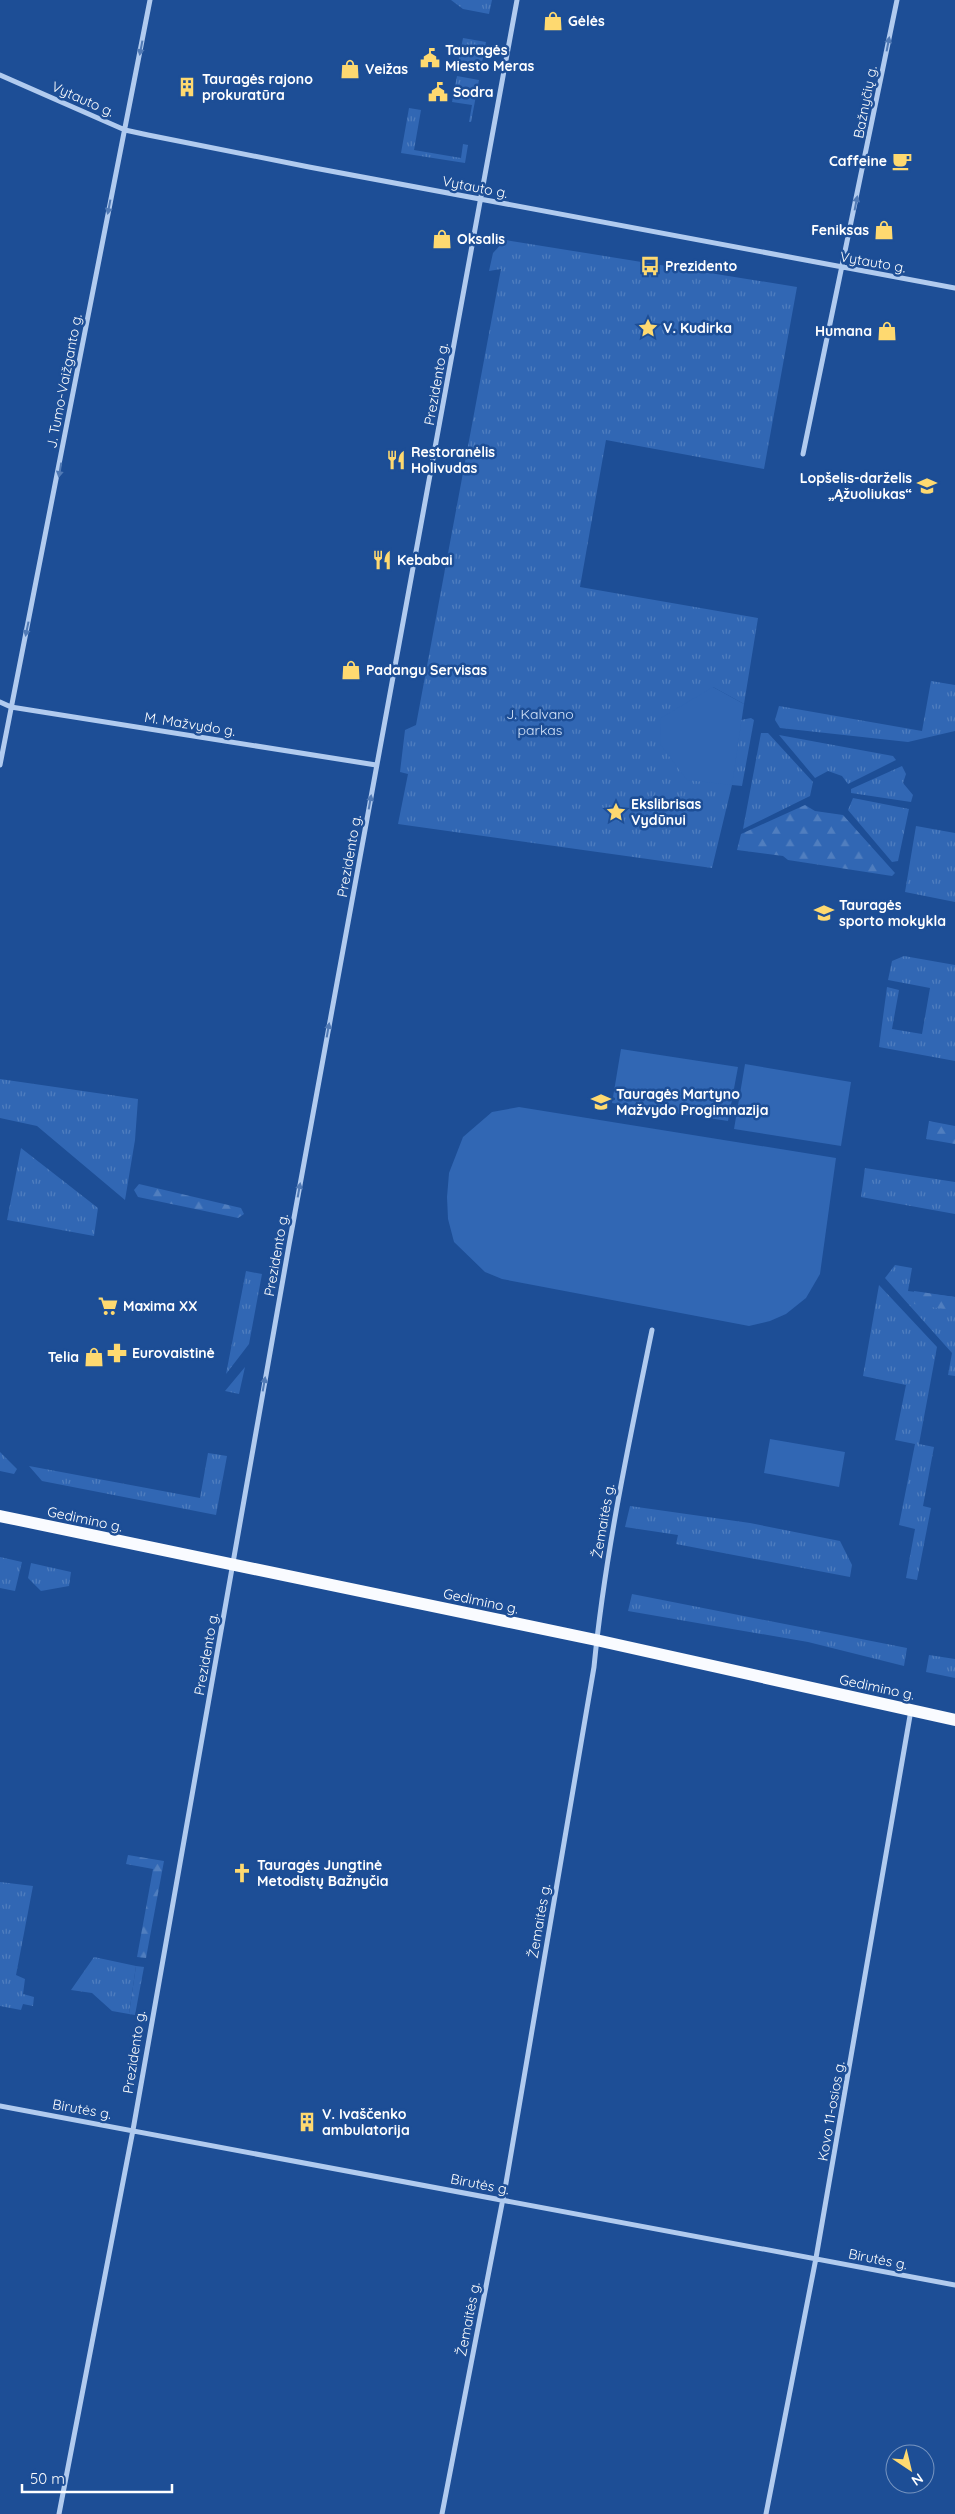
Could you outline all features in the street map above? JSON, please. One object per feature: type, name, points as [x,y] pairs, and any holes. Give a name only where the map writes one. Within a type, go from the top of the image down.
[{"type":"main road","name":"Gedimino g.","points":[[0,1516],[596,1640],[955,1720]]},
{"type":"street","name":"J. Tumo-Vaižganto g.","points":[[0,765],[58,478],[150,0]]},
{"type":"street","name":"Prezidento g.","points":[[59,2514],[133,2130],[150,2022],[234,1565],[256,1432],[376,765],[517,0]]},
{"type":"street","name":"Bažnyčių g.","points":[[804,454],[897,0]]},
{"type":"street","name":"Vytauto g.","points":[[0,75],[125,130],[481,200],[955,288]]},
{"type":"street","name":"M. Mažvydo g.","points":[[0,702],[11,707],[376,765]]},
{"type":"street","name":"Žemaitės g.","points":[[442,2514],[502,2200],[594,1668],[596,1640],[620,1487],[652,1330]]},
{"type":"street","name":"Kovo 11-osios g.","points":[[766,2514],[816,2258],[911,1710]]},
{"type":"street","name":"Birutės g.","points":[[0,2106],[955,2285]]},
{"type":"green space","points":[[451,0],[492,0],[489,14],[463,9]]},
{"type":"green space","points":[[463,38],[486,42],[481,68],[458,63]]},
{"type":"green space","points":[[457,76],[479,80],[471,122],[469,122],[472,105],[452,102]]},
{"type":"green space","points":[[409,108],[421,110],[414,150],[461,158],[463,144],[468,145],[465,163],[401,153]]},
{"type":"green space","name":"J. Kalvano parkas","points":[[505,240],[797,287],[764,469],[606,440],[580,587],[758,618],[744,704],[713,687],[731,785],[741,720],[751,718],[754,720],[742,786],[732,785],[712,868],[398,824],[408,774],[400,772],[405,730],[416,725],[501,269],[489,271],[493,253]]},
{"type":"green space","points":[[931,681],[955,685],[955,731],[908,742],[780,728],[775,720],[779,706],[922,731]]},
{"type":"green space","points":[[713,687],[744,704],[732,785],[687,780],[660,744],[661,718]]},
{"type":"green space","points":[[761,733],[768,733],[813,782],[810,796],[743,829]]},
{"type":"green space","points":[[779,735],[893,756],[896,760],[848,784],[842,776],[828,771],[815,778]]},
{"type":"green space","points":[[902,766],[906,774],[903,783],[913,795],[911,802],[851,793],[851,789]]},
{"type":"green space","points":[[853,798],[909,809],[898,861],[892,862],[848,810]]},
{"type":"green space","points":[[805,805],[815,811],[843,815],[895,873],[892,876],[788,860],[783,856],[737,850],[741,834]]},
{"type":"green space","points":[[916,826],[955,833],[955,902],[905,892]]},
{"type":"green space","points":[[904,956],[955,965],[955,1061],[879,1047],[887,987],[899,990],[892,1029],[922,1034],[930,988],[888,980],[892,961]]},
{"type":"green space","points":[[621,1049],[738,1067],[728,1121],[612,1103]]},
{"type":"green space","points":[[745,1064],[851,1082],[841,1146],[734,1129]]},
{"type":"green space","points":[[0,1079],[138,1099],[135,1140],[125,1200],[37,1126],[0,1118]]},
{"type":"green space","points":[[519,1107],[836,1158],[820,1274],[806,1298],[786,1314],[770,1321],[749,1326],[502,1279],[485,1272],[454,1242],[448,1219],[449,1173],[463,1137],[492,1112]]},
{"type":"green space","points":[[929,1121],[955,1126],[955,1144],[926,1139]]},
{"type":"green space","points":[[21,1148],[98,1208],[94,1236],[7,1220]]},
{"type":"green space","points":[[865,1168],[955,1182],[955,1214],[861,1197]]},
{"type":"green space","points":[[139,1184],[241,1208],[244,1214],[238,1218],[138,1197],[134,1190]]},
{"type":"green space","points":[[895,1265],[912,1268],[908,1291],[955,1297],[955,1376],[948,1375],[952,1353],[885,1278]]},
{"type":"green space","points":[[246,1271],[262,1274],[249,1344],[226,1374]]},
{"type":"green space","points":[[879,1285],[937,1347],[919,1444],[934,1447],[923,1506],[931,1508],[917,1580],[906,1578],[915,1529],[899,1525],[915,1444],[895,1440],[906,1385],[863,1376]]},
{"type":"green space","points":[[914,1291],[955,1297],[955,1311],[914,1304]]},
{"type":"green space","points":[[245,1367],[239,1394],[225,1391]]},
{"type":"green space","points":[[770,1439],[845,1452],[839,1487],[764,1473]]},
{"type":"green space","points":[[0,1452],[17,1469],[14,1474],[0,1471]]},
{"type":"green space","points":[[208,1453],[227,1456],[216,1515],[42,1481],[29,1466],[200,1498]]},
{"type":"green space","points":[[630,1506],[750,1523],[840,1541],[852,1565],[850,1577],[676,1544],[678,1535],[625,1527]]},
{"type":"green space","points":[[0,1557],[22,1562],[15,1591],[0,1588]]},
{"type":"green space","points":[[31,1563],[71,1572],[69,1586],[41,1591],[28,1578]]},
{"type":"green space","points":[[632,1594],[907,1648],[904,1666],[808,1642],[628,1611]]},
{"type":"green space","points":[[929,1655],[955,1659],[955,1678],[926,1672]]},
{"type":"green space","points":[[128,1855],[164,1861],[146,1958],[137,1957],[153,1869],[126,1864]]},
{"type":"green space","points":[[0,1882],[33,1886],[16,1975],[25,1979],[23,1994],[34,1997],[33,2006],[23,2004],[21,2010],[0,2006]]},
{"type":"green space","points":[[94,1957],[136,1966],[129,2014],[112,2011],[92,1993],[71,1990]]},
{"type":"green space","points":[[136,1966],[144,1967],[135,2015],[129,2014]]},
{"type":"place","name":"Gėlės","points":[[553,21]]},
{"type":"place","name":"Tauragės Miesto Meras","points":[[430,58]]},
{"type":"place","name":"Veižas","points":[[350,69]]},
{"type":"place","name":"Tauragės rajono prokuratūra","points":[[187,87]]},
{"type":"place","name":"Sodra","points":[[438,92]]},
{"type":"place","name":"Caffeine","points":[[902,161]]},
{"type":"place","name":"Feniksas","points":[[884,230]]},
{"type":"place","name":"Oksalis","points":[[442,239]]},
{"type":"place","name":"Prezidento","points":[[650,266]]},
{"type":"place","name":"V. Kudirka","points":[[648,328]]},
{"type":"place","name":"Humana","points":[[887,331]]},
{"type":"place","name":"Restoranėlis Holivudas","points":[[396,460]]},
{"type":"place","name":"Lopšelis-darželis „Ąžuoliukas“","points":[[927,486]]},
{"type":"place","name":"Kebabai","points":[[382,560]]},
{"type":"place","name":"Padangu Servisas","points":[[351,670]]},
{"type":"place","name":"Ekslibrisas Vydūnui","points":[[616,812]]},
{"type":"place","name":"Tauragės sporto mokykla","points":[[824,913]]},
{"type":"place","name":"Tauragės Martyno Mažvydo Progimnazija","points":[[601,1102]]},
{"type":"place","name":"Maxima XX","points":[[108,1306]]},
{"type":"place","name":"Eurovaistinė","points":[[117,1353]]},
{"type":"place","name":"Telia","points":[[94,1357]]},
{"type":"place","name":"Tauragės Jungtinė Metodistų Bažnyčia","points":[[242,1873]]},
{"type":"place","name":"V. Ivaščenko ambulatorija","points":[[307,2122]]}]
